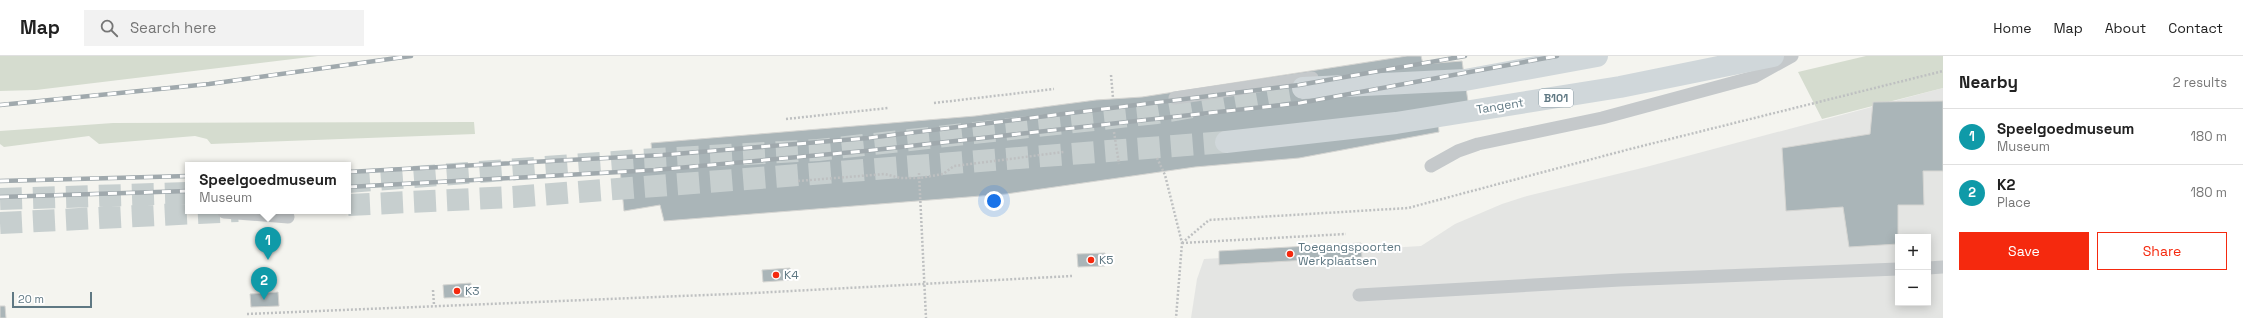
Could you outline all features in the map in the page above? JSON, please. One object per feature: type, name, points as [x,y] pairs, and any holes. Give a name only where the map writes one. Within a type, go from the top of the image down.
[{"type":"highway","points":[[1303,88],[1465,80],[1597,56]]},
{"type":"highway","name":"Tangent","points":[[1226,142],[1404,122],[1620,87],[1773,56]]},
{"type":"lane","points":[[1431,166],[1458,151],[1478,144],[1602,118],[1754,77],[1792,56]]},
{"type":"lane","points":[[1175,98],[1315,78],[1391,84]]},
{"type":"lane","points":[[250,214],[288,217]]},
{"type":"lane","points":[[1931,268],[1943,267]]},
{"type":"lane","points":[[1359,295],[1620,280],[1895,269]]},
{"type":"path","points":[[1182,243],[1208,220],[1408,208],[1630,149],[1943,71]]},
{"type":"path","points":[[1110,74],[1112,98]]},
{"type":"path","points":[[934,103],[1054,89]]},
{"type":"path","points":[[786,119],[888,108]]},
{"type":"path","points":[[1114,132],[1119,164]]},
{"type":"path","points":[[798,181],[885,174],[900,178],[920,178],[943,174],[954,166],[1064,152]]},
{"type":"path","points":[[1157,158],[1164,175],[1182,243],[1176,318]]},
{"type":"path","points":[[919,173],[926,318]]},
{"type":"path","points":[[1182,243],[1346,234]]},
{"type":"path","points":[[247,314],[1072,276]]},
{"type":"path","points":[[433,290],[434,305]]},
{"type":"shaded area","points":[[0,56],[318,56],[36,90],[0,91]]},
{"type":"shaded area","points":[[1866,56],[1943,56],[1943,88],[1822,119],[1798,72]]},
{"type":"shaded area","points":[[1943,88],[1943,318],[1191,318],[1197,279],[1204,259],[1421,246],[1455,224],[1502,204],[1527,196],[1646,167]]},
{"type":"shaded area","points":[[474,122],[475,134],[211,144],[207,139],[195,136],[99,144],[89,136],[4,147],[0,144],[0,131],[113,123]]},
{"type":"building","points":[[1407,56],[1421,56],[1423,64],[1462,61],[1470,115],[1438,122],[1439,132],[1299,158],[1195,167],[1006,194],[664,221],[660,205],[624,211],[619,159],[652,153],[651,143],[975,116],[1096,100],[1142,97]]},
{"type":"building","points":[[1943,101],[1943,171],[1923,171],[1924,205],[1898,205],[1898,234],[1895,234],[1895,244],[1849,247],[1843,207],[1786,211],[1782,148],[1870,134],[1873,102]]},
{"type":"building","name":"Toegangspoorten Werkplaatsen","points":[[1361,243],[1362,257],[1219,265],[1219,251]]},
{"type":"building","name":"K5","points":[[1105,253],[1105,266],[1078,267],[1077,254]]},
{"type":"building","name":"K4","points":[[790,268],[791,280],[763,282],[762,270]]},
{"type":"building","name":"K3","points":[[471,283],[471,297],[444,298],[443,285]]},
{"type":"building","points":[[278,292],[279,306],[251,307],[250,294]]},
{"type":"building","points":[[0,306],[5,306],[6,318],[0,318]]},
{"type":"tunnel","points":[[351,182],[639,160],[818,150],[1157,113],[1303,88]]},
{"type":"tunnel","points":[[351,205],[513,197],[1226,142]]},
{"type":"tunnel","points":[[0,199],[185,193]]},
{"type":"tunnel","points":[[0,223],[185,214]]},
{"type":"railway","points":[[0,105],[209,84],[411,56]]},
{"type":"railway","points":[[351,172],[663,155],[868,138],[1299,85],[1465,56]]},
{"type":"railway","points":[[351,187],[655,170],[865,151],[1300,103],[1557,56]]},
{"type":"railway","points":[[0,181],[185,176]]},
{"type":"railway","points":[[0,197],[185,191]]},
{"type":"place","name":"Toegangspoorten Werkplaatsen","points":[[1290,254]]},
{"type":"place","name":"Speelgoedmuseum","points":[[268,260]]},
{"type":"place","name":"K5","points":[[1091,260]]},
{"type":"place","name":"K4","points":[[776,275]]},
{"type":"place","name":"K3","points":[[457,291]]},
{"type":"place","name":"K2","points":[[264,300]]}]
